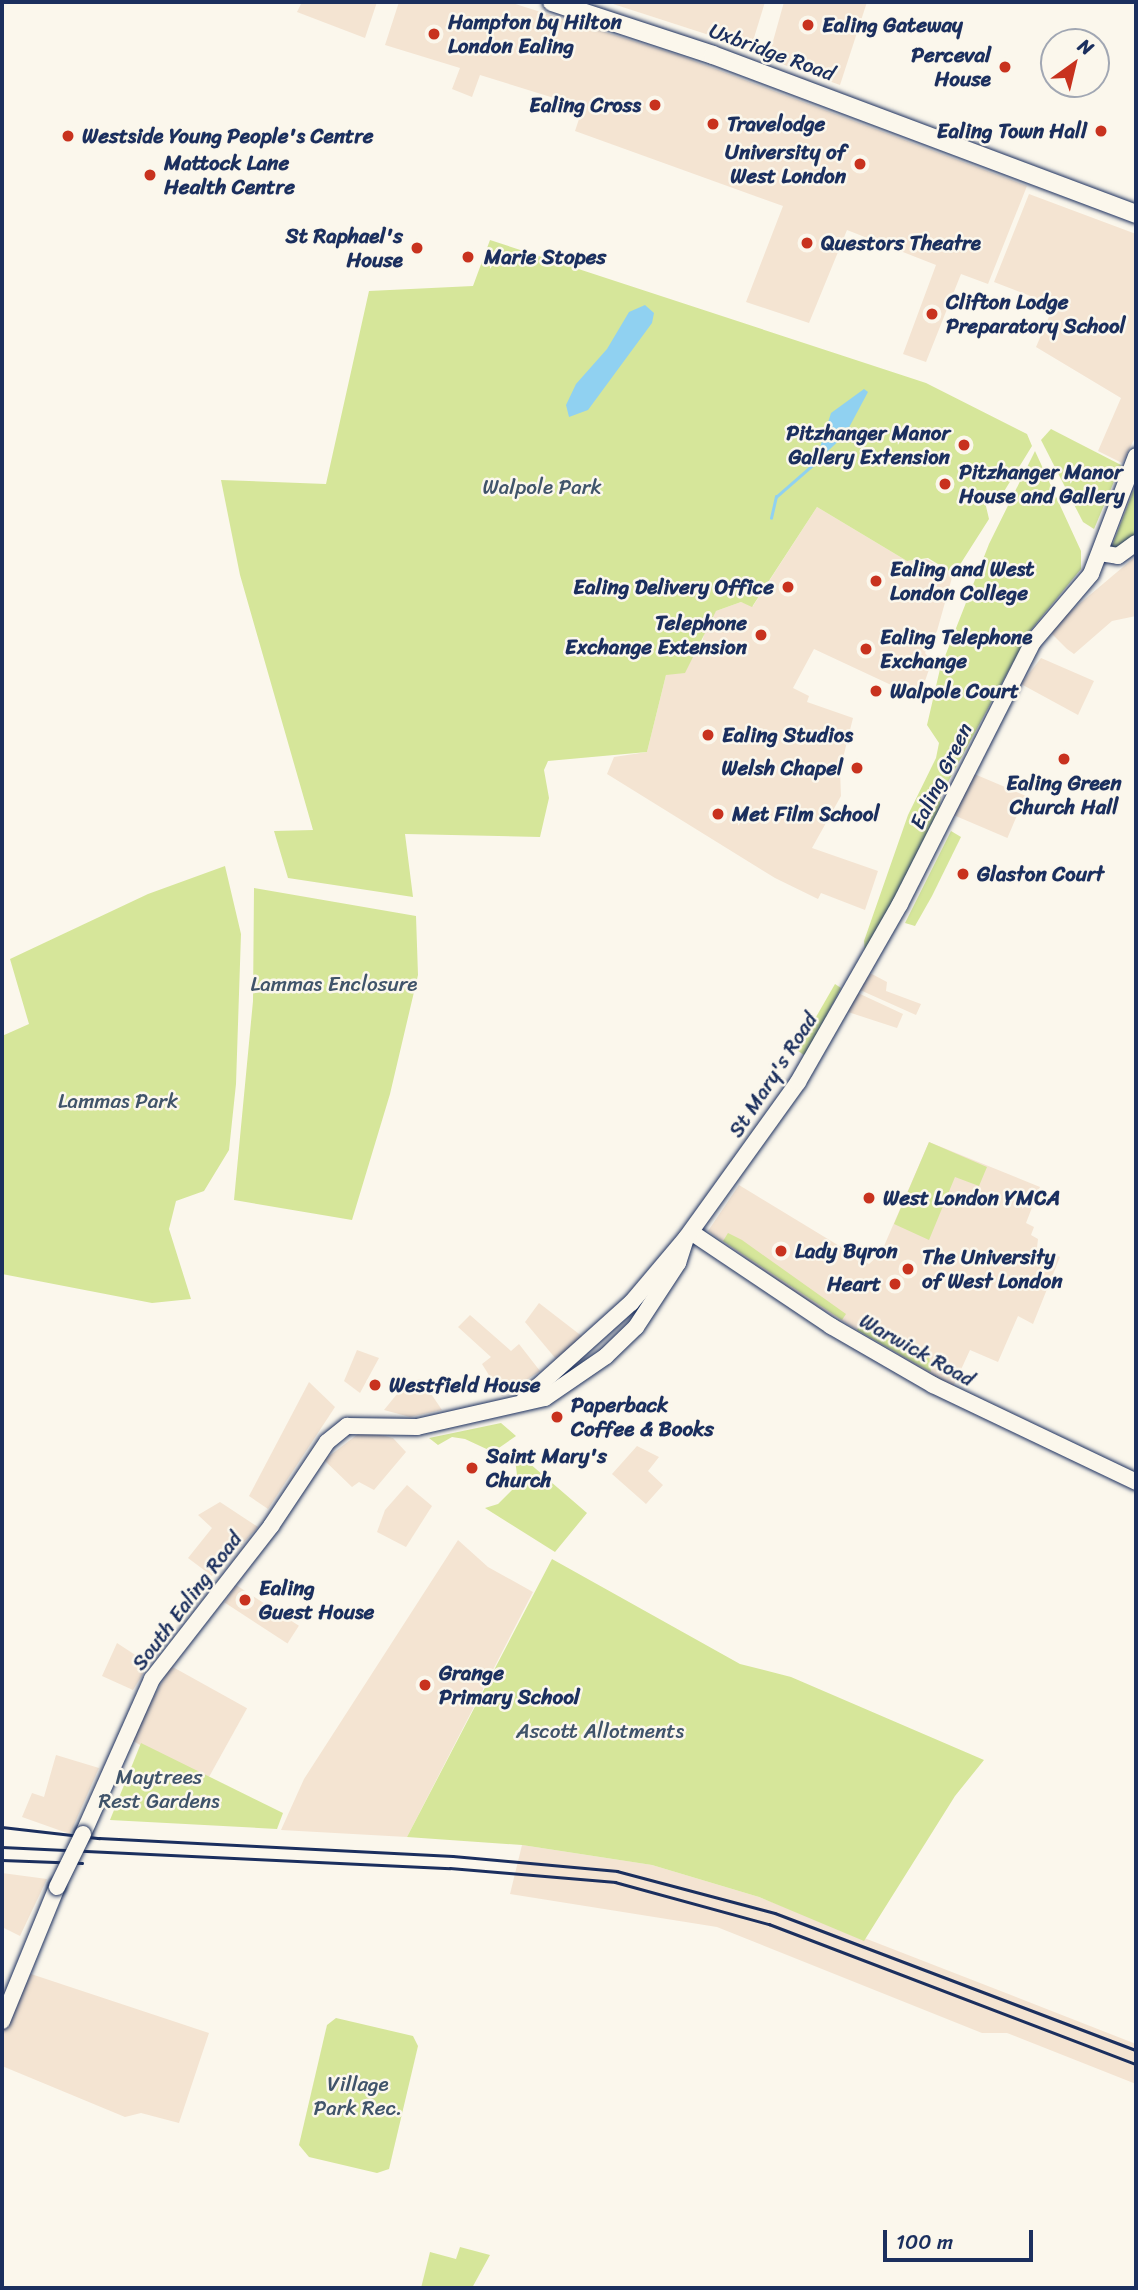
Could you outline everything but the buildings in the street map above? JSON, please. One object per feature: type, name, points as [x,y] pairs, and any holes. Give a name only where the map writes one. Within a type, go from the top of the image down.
[{"type":"main road","name":"Uxbridge Road","points":[[552,2],[975,152],[1136,214]]},
{"type":"main road","name":"Ealing Green","points":[[886,928],[1033,642],[1049,617],[1081,588],[1100,553],[1136,456]]},
{"type":"main road","points":[[1100,553],[1118,556],[1136,543]]},
{"type":"main road","name":"St Mary's Road","points":[[356,1424],[417,1427],[525,1398],[596,1339],[688,1235],[798,1082],[886,928]]},
{"type":"main road","name":"Warwick Road","points":[[688,1235],[831,1326],[933,1385],[1136,1482]]},
{"type":"main road","name":"South Ealing Road","points":[[2,2021],[57,1887],[152,1679],[271,1527],[319,1451],[356,1424]]},
{"type":"shaded area","points":[[302,2],[377,2],[365,38],[297,12]]},
{"type":"shaded area","points":[[399,2],[509,2],[681,56],[1027,186],[988,284],[961,274],[926,362],[903,354],[936,265],[847,230],[809,323],[746,302],[783,206],[575,131],[583,107],[480,75],[472,97],[452,89],[460,68],[385,45]]},
{"type":"shaded area","points":[[607,2],[765,2],[753,41],[746,47]]},
{"type":"shaded area","points":[[784,2],[867,2],[840,85],[768,59]]},
{"type":"shaded area","points":[[1029,194],[1136,234],[1136,436],[1122,463],[1098,451],[1121,398],[1036,347],[1054,305],[994,282]]},
{"type":"shaded area","points":[[817,507],[907,561],[927,559],[953,574],[937,631],[925,653],[932,661],[919,698],[814,649],[793,688],[809,696],[807,702],[853,718],[840,770],[841,796],[812,848],[878,871],[865,910],[821,893],[818,899],[775,878],[607,774],[614,757],[647,752],[666,675],[701,647],[708,618],[716,611],[741,602],[753,606]]},
{"type":"shaded area","points":[[1136,556],[1136,616],[1112,621],[1074,654],[1050,632],[1052,627]]},
{"type":"shaded area","points":[[1041,658],[1094,681],[1078,715],[1021,684]]},
{"type":"shaded area","points":[[972,773],[1025,796],[1007,838],[954,815]]},
{"type":"shaded area","points":[[870,973],[887,982],[886,991],[921,1004],[916,1015],[860,990]]},
{"type":"shaded area","points":[[858,993],[903,1014],[897,1028],[848,1012]]},
{"type":"shaded area","name":"The University of West London","points":[[929,1142],[1040,1187],[1026,1223],[1034,1227],[1031,1235],[1038,1239],[1037,1248],[1060,1257],[1033,1324],[1018,1316],[998,1362],[970,1350],[953,1387],[797,1294],[708,1231],[739,1185],[869,1264],[881,1253]]},
{"type":"shaded area","points":[[539,1303],[583,1337],[556,1359],[525,1322]]},
{"type":"shaded area","points":[[470,1315],[511,1351],[519,1344],[540,1371],[502,1396],[482,1364],[491,1357],[458,1327]]},
{"type":"shaded area","points":[[357,1350],[379,1358],[360,1393],[344,1381]]},
{"type":"shaded area","points":[[421,1379],[442,1410],[410,1417],[384,1410],[406,1383]]},
{"type":"shaded area","points":[[309,1382],[335,1407],[268,1509],[249,1496]]},
{"type":"shaded area","points":[[362,1431],[393,1438],[406,1452],[374,1490],[359,1482],[352,1487],[324,1460]]},
{"type":"shaded area","points":[[637,1446],[659,1457],[648,1471],[663,1485],[646,1504],[612,1474]]},
{"type":"shaded area","points":[[407,1485],[432,1506],[406,1547],[377,1532],[385,1510]]},
{"type":"shaded area","points":[[220,1502],[258,1527],[212,1576],[188,1558],[212,1528],[198,1515]]},
{"type":"shaded area","name":"Grange Primary School","points":[[458,1540],[488,1567],[533,1592],[407,1837],[281,1830],[304,1779]]},
{"type":"shaded area","points":[[236,1585],[299,1626],[287,1643],[225,1603]]},
{"type":"shaded area","points":[[117,1643],[149,1664],[133,1690],[102,1676]]},
{"type":"shaded area","points":[[171,1666],[247,1708],[206,1782],[130,1739]]},
{"type":"shaded area","points":[[56,1755],[99,1768],[70,1834],[22,1817],[32,1793],[44,1797]]},
{"type":"shaded area","points":[[522,1845],[652,1865],[759,1897],[1011,1995],[1136,2044],[1136,2084],[1007,2033],[982,2033],[717,1927],[510,1894]]},
{"type":"shaded area","points":[[2,1873],[47,1879],[20,1936],[2,1927]]},
{"type":"shaded area","points":[[31,1974],[209,2033],[179,2123],[141,2113],[125,2117],[2,2066],[2,2033]]},
{"type":"green space","name":"Walpole Park","points":[[490,240],[926,383],[1027,434],[1032,446],[1003,493],[992,493],[985,502],[989,519],[954,574],[928,558],[907,561],[817,507],[752,607],[741,602],[716,611],[685,673],[666,675],[647,752],[548,761],[544,770],[549,798],[540,837],[405,834],[413,897],[288,878],[274,831],[313,830],[240,575],[221,480],[326,484],[369,291],[473,286]]},
{"type":"green space","points":[[1051,429],[1121,465],[1094,529],[1083,522],[1041,440]]},
{"type":"green space","points":[[1035,451],[1081,551],[1081,569],[1030,631],[941,795],[938,825],[865,952],[864,941],[908,815],[936,758],[939,743],[927,725],[940,669],[989,544]]},
{"type":"green space","points":[[1136,484],[1136,535],[1117,550],[1112,546]]},
{"type":"green space","points":[[951,831],[961,837],[932,896],[915,926],[905,923]]},
{"type":"green space","name":"Lammas Park","points":[[225,866],[241,934],[236,1084],[229,1150],[204,1191],[176,1201],[169,1229],[191,1299],[152,1303],[2,1274],[2,1036],[29,1024],[10,959],[148,894]]},
{"type":"green space","name":"Lammas Enclosure","points":[[254,888],[416,916],[418,975],[390,1094],[352,1220],[234,1200],[253,1001]]},
{"type":"green space","points":[[835,984],[841,988],[805,1056],[797,1050]]},
{"type":"green space","points":[[929,1142],[987,1167],[979,1186],[955,1177],[929,1240],[894,1224]]},
{"type":"green space","points":[[728,1233],[742,1240],[846,1314],[842,1320],[723,1241]]},
{"type":"green space","points":[[864,1319],[929,1355],[931,1372],[857,1330]]},
{"type":"green space","points":[[501,1423],[516,1436],[493,1452],[465,1439],[452,1437],[438,1445],[429,1438]]},
{"type":"green space","points":[[514,1450],[587,1513],[555,1552],[485,1508],[498,1504],[518,1484]]},
{"type":"green space","name":"Ascott Allotments","points":[[552,1559],[740,1664],[791,1677],[984,1760],[955,1796],[864,1941],[759,1897],[652,1865],[522,1845],[407,1837]]},
{"type":"green space","name":"Maytrees Rest Gardens","points":[[141,1743],[283,1813],[277,1829],[110,1820]]},
{"type":"green space","name":"Village Park Rec.","points":[[336,2018],[413,2036],[418,2046],[389,2169],[377,2173],[309,2157],[299,2145],[327,2025]]},
{"type":"green space","points":[[460,2247],[490,2255],[472,2288],[421,2288],[430,2252],[456,2259]]},
{"type":"water","points":[[645,305],[654,313],[652,323],[588,410],[569,417],[566,405],[576,384],[607,349],[629,312]]},
{"type":"water","points":[[864,389],[868,392],[845,435],[815,463],[831,413]]},
{"type":"waterway","points":[[771,518],[776,497],[815,463]]},
{"type":"railway","points":[[2,1827],[99,1838],[453,1856],[617,1871],[775,1913],[1136,2050]]},
{"type":"railway","points":[[2,1847],[450,1868],[615,1882],[769,1924],[1136,2064]]},
{"type":"railway","points":[[2,1860],[82,1863]]},
{"type":"place","name":"Ealing Gateway","points":[[808,25]]},
{"type":"place","name":"Hampton by Hilton London Ealing","points":[[434,34]]},
{"type":"place","name":"Perceval House","points":[[1005,67]]},
{"type":"place","name":"Ealing Cross","points":[[655,105]]},
{"type":"place","name":"Travelodge","points":[[713,124]]},
{"type":"place","name":"Ealing Town Hall","points":[[1101,131]]},
{"type":"place","name":"Westside Young People's Centre","points":[[68,136]]},
{"type":"place","name":"University of West London","points":[[860,164]]},
{"type":"place","name":"Mattock Lane Health Centre","points":[[150,175]]},
{"type":"place","name":"Questors Theatre","points":[[807,243]]},
{"type":"place","name":"St Raphael's House","points":[[417,248]]},
{"type":"place","name":"Marie Stopes","points":[[468,257]]},
{"type":"place","name":"Clifton Lodge Preparatory School","points":[[932,314]]},
{"type":"place","name":"Pitzhanger Manor Gallery Extension","points":[[964,445]]},
{"type":"place","name":"Pitzhanger Manor House and Gallery","points":[[945,484]]},
{"type":"place","name":"Ealing and West London College","points":[[876,581]]},
{"type":"place","name":"Ealing Delivery Office","points":[[788,587]]},
{"type":"place","name":"Telephone Exchange Extension","points":[[761,635]]},
{"type":"place","name":"Ealing Telephone Exchange","points":[[866,649]]},
{"type":"place","name":"Walpole Court","points":[[876,691]]},
{"type":"place","name":"Ealing Studios","points":[[708,735]]},
{"type":"place","name":"Ealing Green Church Hall","points":[[1064,759]]},
{"type":"place","name":"Welsh Chapel","points":[[857,768]]},
{"type":"place","name":"Met Film School","points":[[718,814]]},
{"type":"place","name":"Glaston Court","points":[[963,874]]},
{"type":"place","name":"West London YMCA","points":[[869,1198]]},
{"type":"place","name":"Lady Byron","points":[[781,1251]]},
{"type":"place","name":"The University of West London","points":[[908,1269]]},
{"type":"place","name":"Heart","points":[[895,1284]]},
{"type":"place","name":"Westfield House","points":[[375,1385]]},
{"type":"place","name":"Paperback Coffee & Books","points":[[557,1417]]},
{"type":"place","name":"Saint Mary's Church","points":[[472,1468]]},
{"type":"place","name":"Ealing Guest House","points":[[245,1600]]},
{"type":"place","name":"Grange Primary School","points":[[425,1685]]}]
